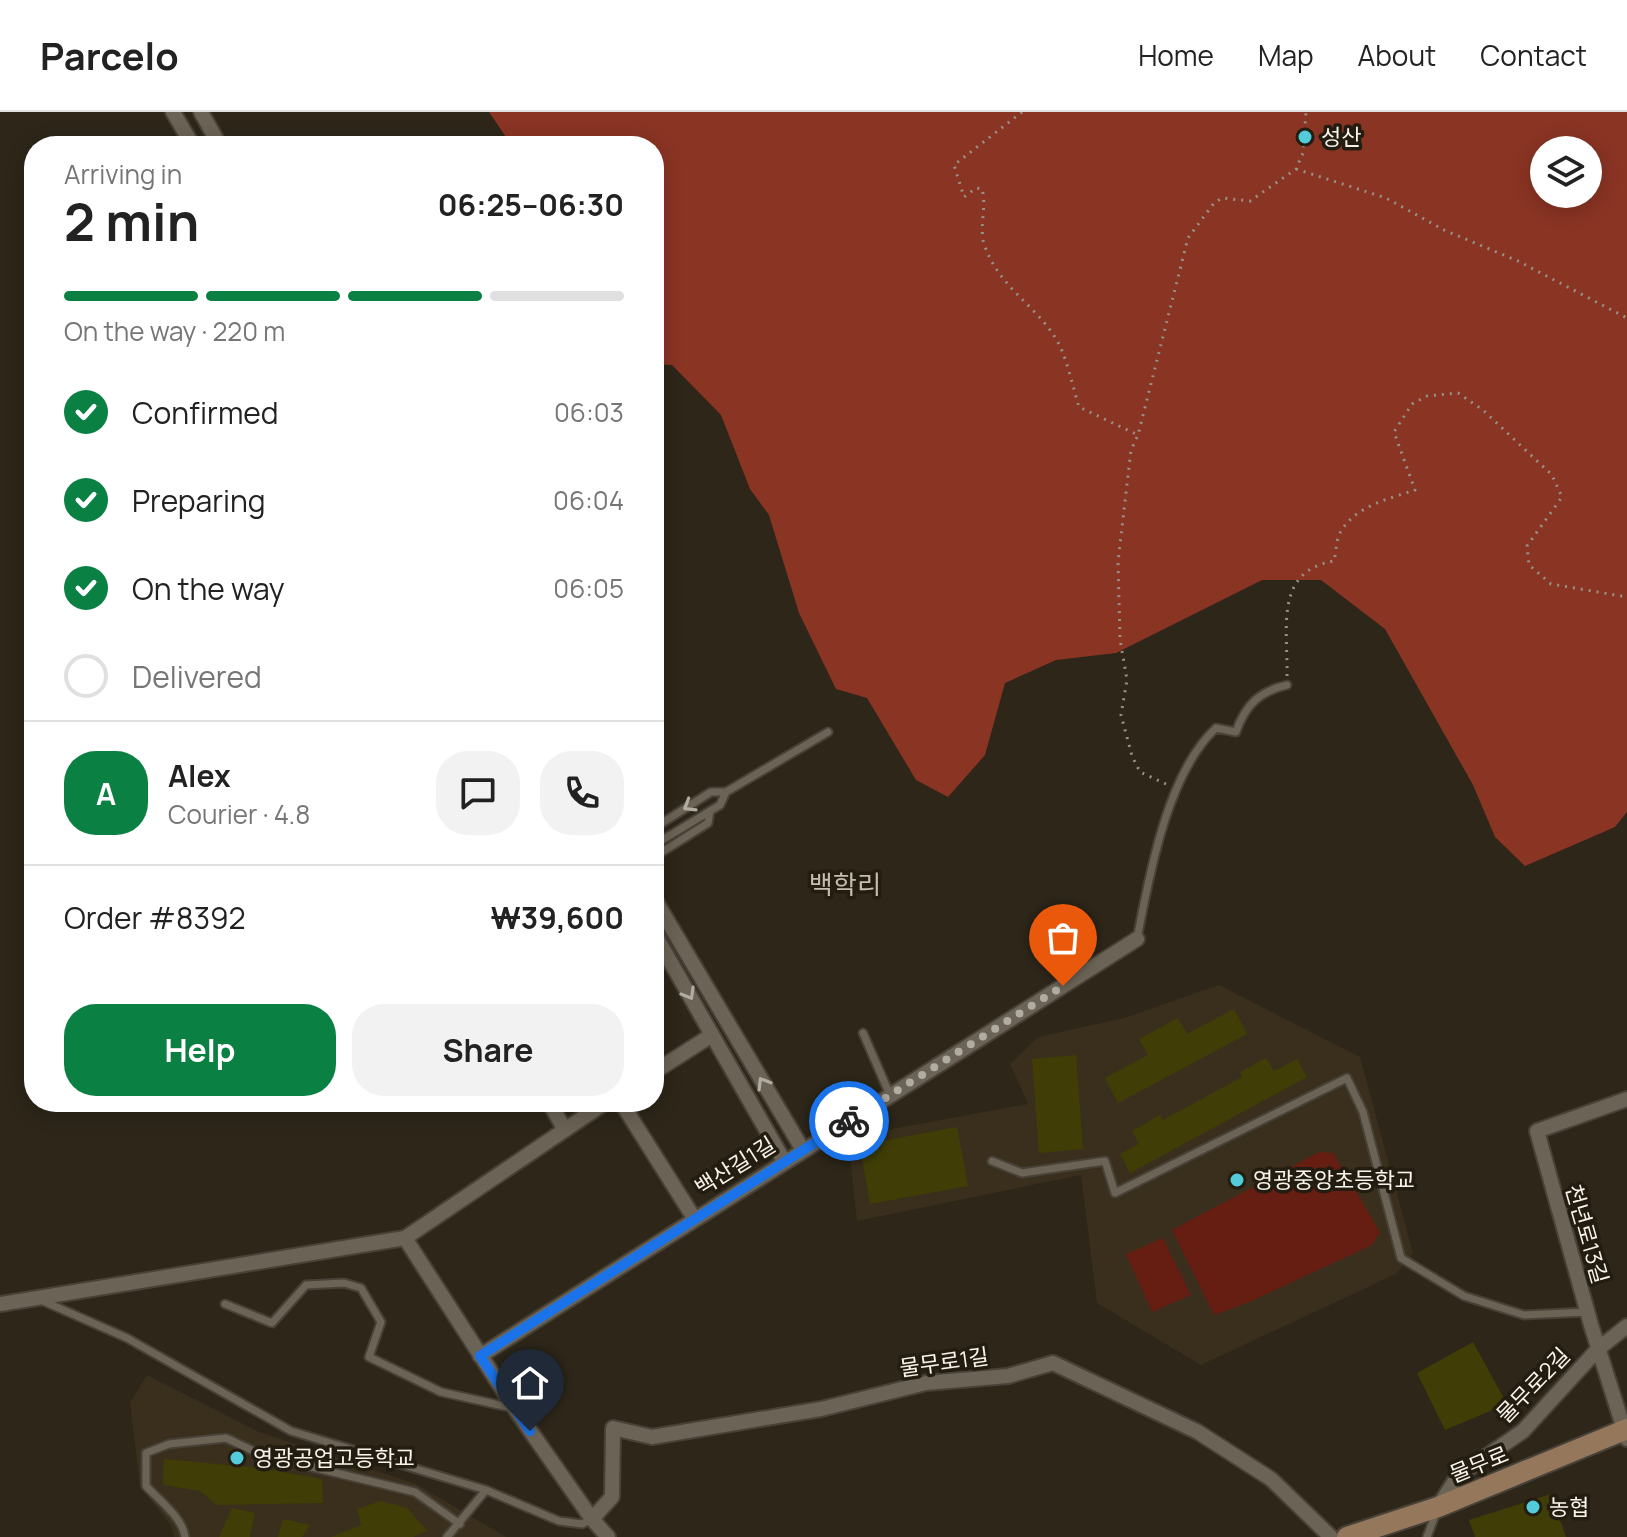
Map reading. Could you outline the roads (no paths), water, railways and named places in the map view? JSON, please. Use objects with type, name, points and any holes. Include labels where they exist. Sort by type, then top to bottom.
[{"type":"main road","name":"물무로","points":[[1347,1537],[1438,1507],[1626,1433]]},
{"type":"street","points":[[173,112],[187,136]]},
{"type":"street","points":[[201,112],[214,136]]},
{"type":"street","points":[[664,915],[803,1150]]},
{"type":"street","name":"백산길1길","points":[[480,1356],[1137,939]]},
{"type":"street","points":[[664,951],[784,1161]]},
{"type":"street","points":[[664,1066],[712,1035]]},
{"type":"street","name":"천년로13길","points":[[1626,1433],[1587,1312],[1537,1131],[1627,1099]]},
{"type":"street","points":[[555,1112],[565,1130]]},
{"type":"street","points":[[0,1304],[405,1238],[591,1112]]},
{"type":"street","points":[[627,1112],[694,1218]]},
{"type":"street","points":[[405,1238],[515,1409],[608,1537]]},
{"type":"street","name":"물무로2길","points":[[1438,1507],[1458,1476],[1523,1431],[1598,1349],[1627,1326]]},
{"type":"street","name":"물무로1길","points":[[592,1519],[612,1497],[613,1428],[652,1437],[821,1409],[926,1383],[1008,1376],[1053,1363],[1198,1432],[1271,1479],[1331,1537]]},
{"type":"lane","points":[[1137,939],[1151,868],[1177,789],[1207,736],[1216,728],[1236,732],[1242,714],[1264,690],[1287,685]]},
{"type":"lane","points":[[664,822],[711,792],[726,792],[828,732]]},
{"type":"lane","points":[[664,839],[720,805],[726,792]]},
{"type":"lane","points":[[664,851],[708,823],[710,811]]},
{"type":"lane","points":[[863,1033],[890,1095]]},
{"type":"lane","points":[[992,1161],[1022,1173],[1105,1161],[1115,1193],[1347,1078],[1363,1112],[1401,1258],[1464,1296],[1524,1315],[1587,1312]]},
{"type":"lane","points":[[225,1304],[272,1323],[306,1285],[344,1283],[361,1288],[381,1322],[369,1357],[441,1392],[515,1409]]},
{"type":"lane","points":[[39,1299],[127,1338],[291,1431],[486,1490],[559,1521],[582,1524],[592,1519]]},
{"type":"lane","points":[[185,1537],[185,1531],[171,1512],[146,1486],[146,1453],[169,1444],[226,1438],[262,1455],[415,1492],[460,1524]]},
{"type":"lane","points":[[447,1537],[486,1490]]},
{"type":"lane","points":[[1427,1537],[1438,1507]]},
{"type":"place","name":"성산","points":[[1305,137]]},
{"type":"place","name":"영광중앙초등학교","points":[[1237,1180]]},
{"type":"place","name":"영광공업고등학교","points":[[237,1458]]},
{"type":"place","name":"농협","points":[[1533,1507]]},
{"type":"district","name":"백학리","points":[[845,885]]}]
